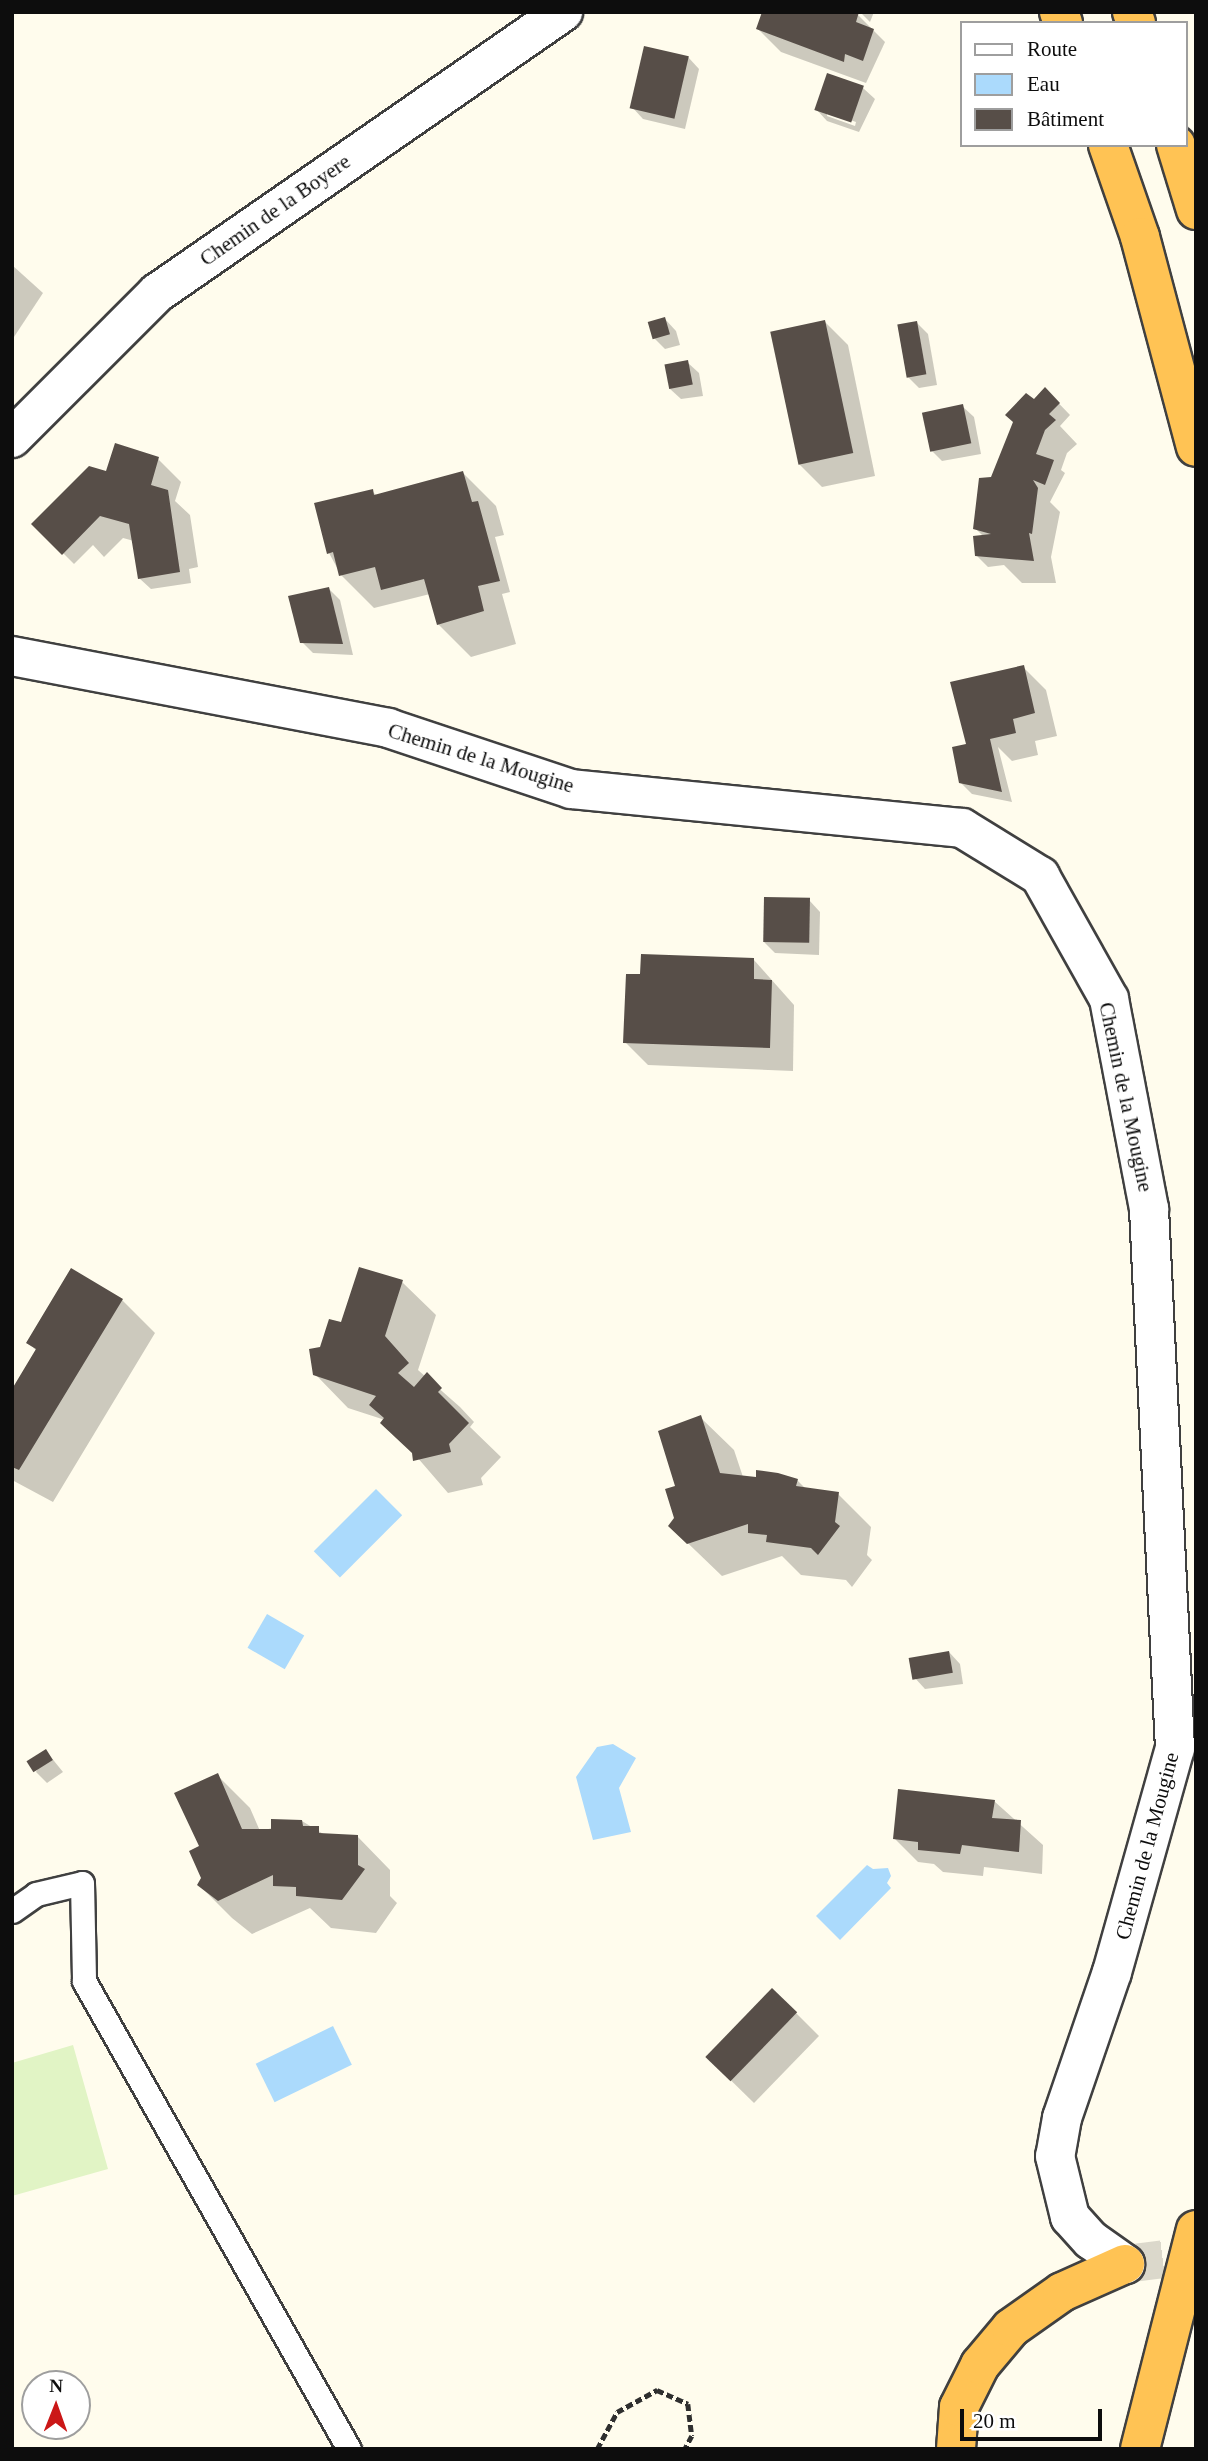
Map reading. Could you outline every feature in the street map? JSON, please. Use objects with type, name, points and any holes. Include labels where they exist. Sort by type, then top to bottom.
[{"type":"highway","points":[[1109,147],[1140,237],[1196,447]]},
{"type":"highway","points":[[1177,147],[1196,210]]},
{"type":"highway","points":[[1140,2449],[1196,2230]]},
{"type":"highway","points":[[956,2449],[959,2407],[980,2365],[1012,2328],[1062,2292],[1125,2264]]},
{"type":"street","name":"Chemin de la Boyere","points":[[12,438],[157,293],[564,12]]},
{"type":"street","name":"Chemin de la Mougine","points":[[12,656],[388,728],[571,789],[962,828],[1040,876],[1109,999],[1149,1209],[1175,1748],[1112,1972],[1062,2118],[1055,2156],[1070,2217],[1091,2241],[1125,2264]]},
{"type":"lane","points":[[12,1911],[36,1894],[82,1883],[84,1981],[349,2449]]},
{"type":"path","points":[[597,2449],[617,2412],[657,2390],[688,2404],[692,2436],[685,2449]]},
{"type":"green space","points":[[73,2045],[108,2169],[12,2196],[12,2063]]},
{"type":"water","points":[[376,1489],[402,1515],[340,1577],[314,1551]]},
{"type":"water","points":[[267,1614],[304,1636],[285,1669],[248,1648]]},
{"type":"water","points":[[613,1744],[636,1758],[619,1788],[631,1832],[593,1840],[576,1777],[597,1747]]},
{"type":"water","points":[[867,1865],[873,1869],[888,1868],[891,1876],[887,1883],[891,1888],[840,1940],[816,1916]]},
{"type":"water","points":[[333,2026],[352,2065],[275,2102],[256,2064]]},
{"type":"building","points":[[762,12],[859,12],[856,22],[874,29],[863,61],[845,54],[844,62],[756,29]]},
{"type":"building","points":[[644,46],[689,56],[674,119],[630,108]]},
{"type":"building","points":[[827,73],[864,86],[851,123],[814,110]]},
{"type":"building","points":[[665,317],[670,334],[653,339],[648,322]]},
{"type":"building","points":[[825,320],[853,453],[798,465],[770,332]]},
{"type":"building","points":[[917,321],[926,374],[907,378],[897,324]]},
{"type":"building","points":[[688,360],[693,385],[669,389],[664,365]]},
{"type":"building","points":[[1045,387],[1060,403],[1049,414],[1056,420],[1045,430],[1036,454],[1054,460],[1045,485],[1033,480],[1038,488],[1032,534],[1029,533],[1034,561],[975,556],[973,536],[991,534],[973,529],[979,478],[991,477],[1013,422],[1005,415],[1026,393],[1034,399]]},
{"type":"building","points":[[963,404],[971,443],[930,452],[922,413]]},
{"type":"building","points":[[115,443],[159,457],[151,485],[168,490],[180,572],[138,579],[129,524],[100,516],[62,555],[31,524],[89,466],[106,471]]},
{"type":"building","points":[[463,471],[472,502],[478,501],[500,581],[478,586],[484,611],[437,625],[424,579],[381,590],[375,567],[339,576],[333,552],[327,554],[314,503],[373,489],[374,495]]},
{"type":"building","points":[[329,587],[343,644],[300,643],[288,596]]},
{"type":"building","points":[[1024,665],[1035,713],[1013,719],[1016,733],[990,739],[1002,792],[959,783],[952,747],[966,744],[950,682]]},
{"type":"building","points":[[764,897],[810,898],[809,943],[763,942]]},
{"type":"building","points":[[641,954],[754,958],[754,979],[772,980],[770,1048],[623,1043],[626,974],[640,974]]},
{"type":"building","points":[[359,1267],[403,1280],[385,1336],[409,1363],[398,1373],[414,1387],[427,1372],[442,1388],[438,1392],[469,1423],[449,1444],[451,1452],[413,1461],[412,1453],[380,1423],[384,1418],[369,1405],[376,1396],[313,1375],[309,1349],[320,1347],[329,1319],[341,1322]]},
{"type":"building","points":[[71,1268],[123,1299],[19,1470],[12,1467],[12,1389],[36,1349],[26,1343]]},
{"type":"building","points":[[701,1415],[720,1473],[756,1477],[756,1470],[778,1473],[798,1479],[796,1486],[839,1492],[835,1522],[840,1526],[818,1555],[811,1548],[766,1542],[767,1535],[748,1533],[748,1524],[687,1544],[668,1526],[674,1518],[665,1489],[675,1486],[658,1431]]},
{"type":"building","points":[[949,1651],[953,1673],[912,1680],[909,1658]]},
{"type":"building","points":[[46,1749],[53,1760],[33,1772],[26,1761]]},
{"type":"building","points":[[218,1773],[242,1829],[271,1829],[271,1819],[302,1820],[303,1826],[319,1826],[319,1833],[358,1835],[358,1865],[365,1869],[342,1900],[296,1896],[296,1887],[273,1886],[273,1875],[218,1901],[197,1885],[201,1878],[189,1851],[199,1846],[174,1793]]},
{"type":"building","points":[[898,1789],[995,1800],[992,1818],[1021,1820],[1019,1852],[962,1845],[960,1854],[918,1850],[918,1842],[893,1839]]},
{"type":"building","points":[[772,1988],[797,2012],[730,2081],[705,2057]]},
{"type":"tunnel","points":[[1125,2264],[1196,2255]]}]
